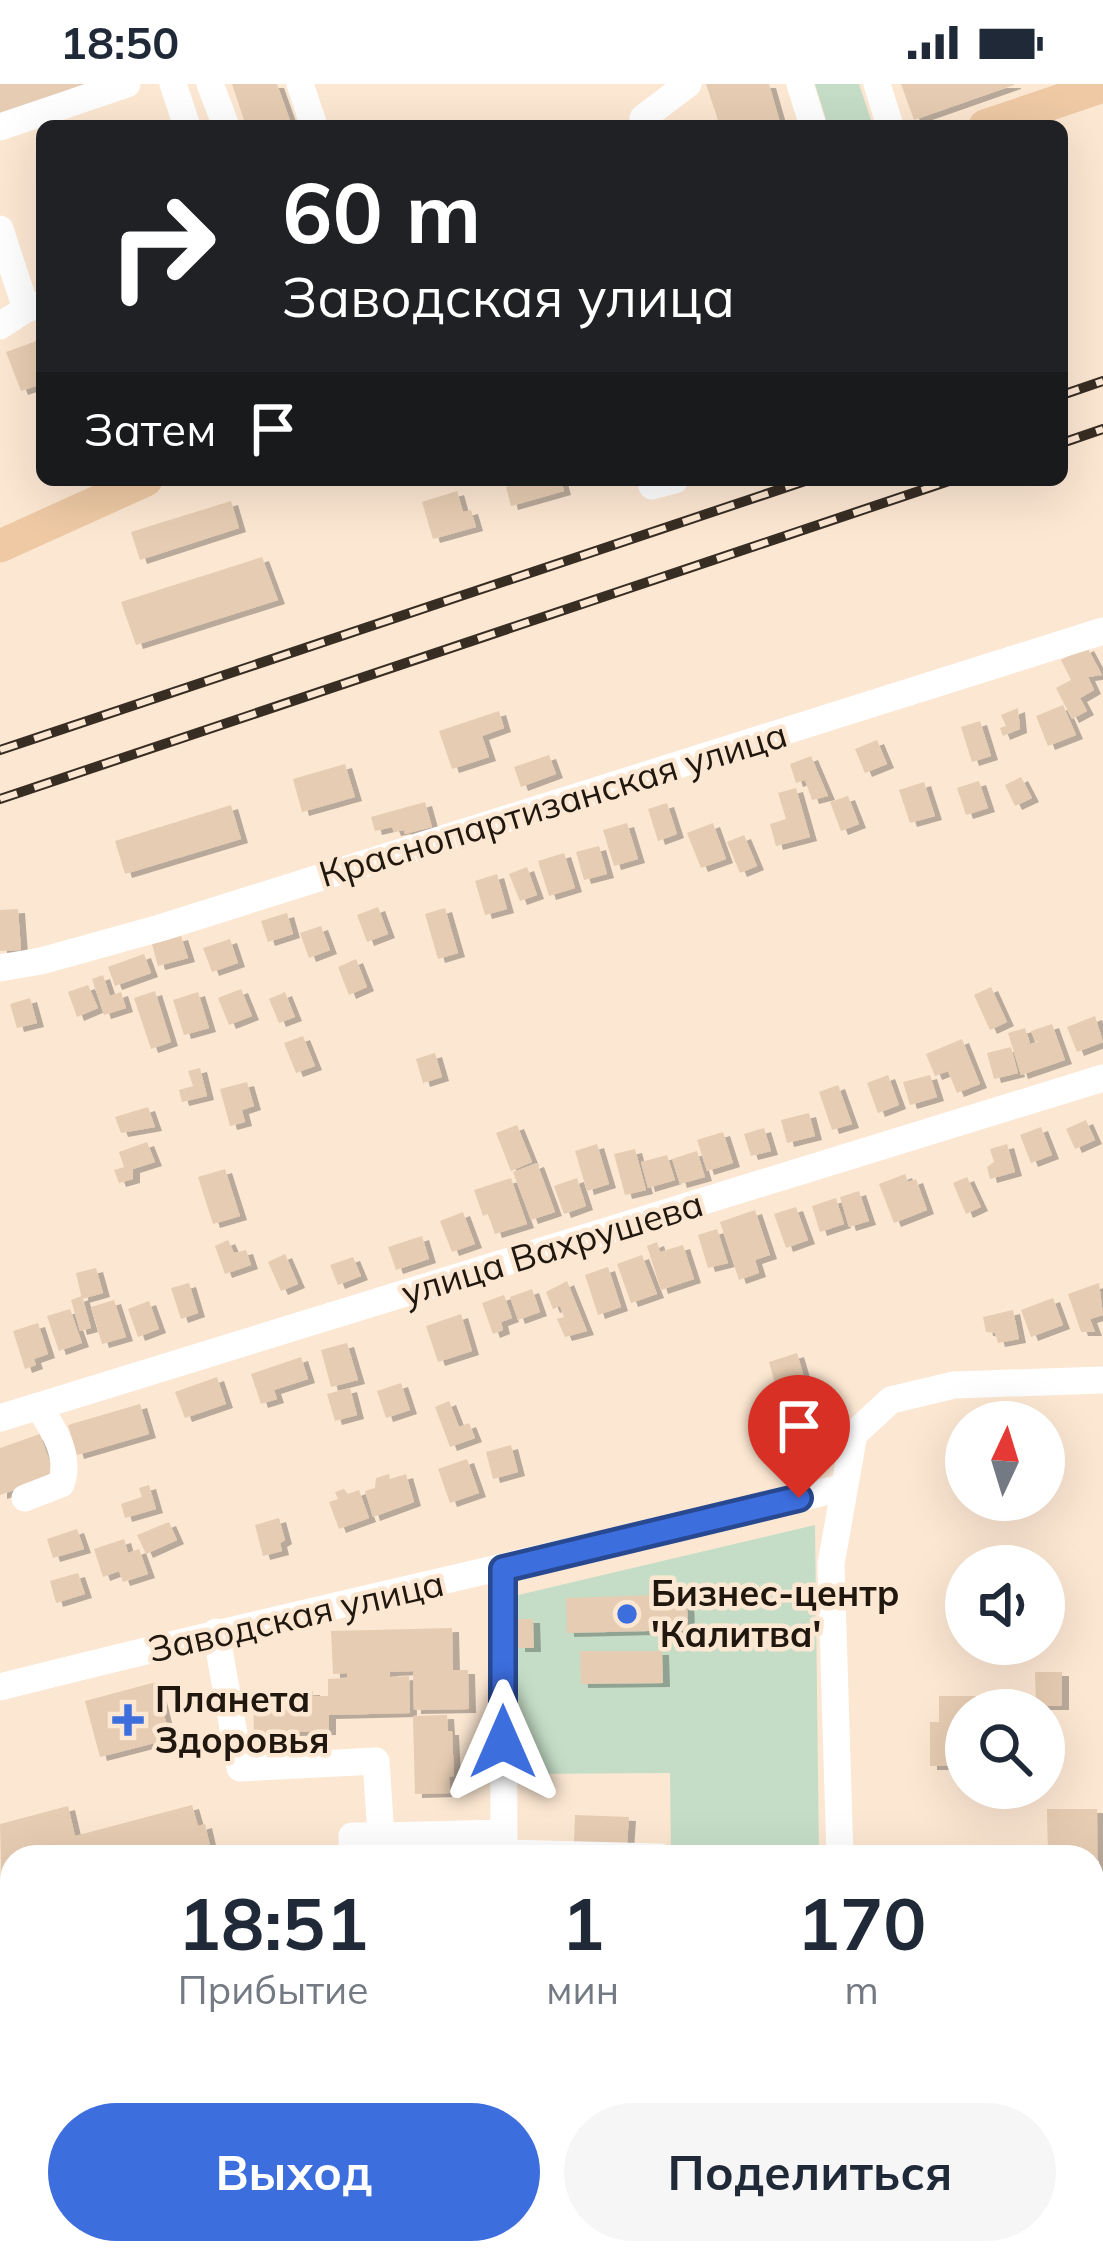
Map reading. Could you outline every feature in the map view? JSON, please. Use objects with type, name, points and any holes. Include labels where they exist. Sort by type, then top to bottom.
[{"type":"main road","points":[[999,120],[1062,92],[1103,86]]},
{"type":"main road","points":[[4,536],[131,486]]},
{"type":"street","points":[[0,127],[127,84]]},
{"type":"street","points":[[173,84],[185,120]]},
{"type":"street","points":[[210,84],[216,120]]},
{"type":"street","points":[[300,84],[312,120]]},
{"type":"street","points":[[644,120],[688,84]]},
{"type":"street","points":[[800,84],[811,120]]},
{"type":"street","points":[[877,84],[888,120]]},
{"type":"street","points":[[0,230],[34,307],[0,326]]},
{"type":"street","name":"Краснопартизанская улица","points":[[0,968],[41,962],[160,928],[1103,631]]},
{"type":"street","name":"улица Вахрушева","points":[[0,1418],[1103,1078]]},
{"type":"street","points":[[840,1845],[831,1564],[854,1434],[891,1400],[954,1385],[1103,1380]]},
{"type":"street","points":[[26,1498],[61,1484],[67,1470],[51,1425],[38,1406]]},
{"type":"street","name":"Заводская улица","points":[[0,1687],[216,1632],[841,1488]]},
{"type":"street","points":[[503,1569],[504,1845]]},
{"type":"street","points":[[216,1632],[240,1768],[376,1761],[381,1836]]},
{"type":"street","points":[[352,1845],[352,1836],[473,1845]]},
{"type":"green space","points":[[815,84],[859,84],[871,120],[826,120]]},
{"type":"green space","points":[[815,1525],[819,1845],[671,1845],[670,1773],[521,1774],[514,1596]]},
{"type":"building","points":[[0,84],[92,84],[0,119]]},
{"type":"building","points":[[232,84],[277,84],[290,120],[244,120]]},
{"type":"building","points":[[706,84],[769,84],[779,120],[718,120]]},
{"type":"building","points":[[901,84],[1014,84],[1014,85],[914,120]]},
{"type":"building","points":[[36,341],[36,386],[21,391],[6,352]]},
{"type":"building","points":[[563,486],[564,491],[511,506],[506,487]]},
{"type":"building","points":[[457,491],[463,512],[471,510],[476,527],[433,539],[422,502]]},
{"type":"building","points":[[231,501],[239,528],[140,560],[131,532]]},
{"type":"building","points":[[262,557],[278,600],[136,645],[121,602]]},
{"type":"building","points":[[1087,647],[1102,675],[1088,677],[1094,690],[1080,698],[1087,711],[1072,719],[1056,688],[1071,680],[1061,660]]},
{"type":"building","points":[[1063,705],[1076,735],[1048,746],[1036,716]]},
{"type":"building","points":[[1018,708],[1020,729],[1003,736],[1000,728],[1006,726],[1001,715]]},
{"type":"building","points":[[499,711],[504,728],[482,736],[489,757],[452,769],[439,731]]},
{"type":"building","points":[[980,721],[991,756],[972,762],[961,727]]},
{"type":"building","points":[[877,740],[887,764],[865,773],[855,749]]},
{"type":"building","points":[[549,755],[556,774],[521,787],[514,767]]},
{"type":"building","points":[[811,756],[828,796],[812,800],[805,780],[796,783],[790,764]]},
{"type":"building","points":[[345,764],[355,797],[302,812],[293,779]]},
{"type":"building","points":[[1021,777],[1032,798],[1015,806],[1005,785]]},
{"type":"building","points":[[979,781],[988,808],[966,815],[957,788]]},
{"type":"building","points":[[924,782],[935,816],[910,823],[899,790]]},
{"type":"building","points":[[796,788],[810,837],[776,846],[770,824],[786,819],[778,793]]},
{"type":"building","points":[[848,796],[859,824],[841,831],[830,802]]},
{"type":"building","points":[[425,802],[432,827],[405,834],[392,827],[375,831],[371,817]]},
{"type":"building","points":[[667,803],[677,834],[658,841],[648,809]]},
{"type":"building","points":[[231,805],[241,839],[125,874],[115,841]]},
{"type":"building","points":[[627,823],[638,859],[614,866],[603,830]]},
{"type":"building","points":[[713,823],[726,859],[701,868],[687,833]]},
{"type":"building","points":[[744,835],[757,866],[740,873],[727,842]]},
{"type":"building","points":[[599,846],[607,874],[584,880],[576,852]]},
{"type":"building","points":[[564,853],[575,888],[549,896],[538,861]]},
{"type":"building","points":[[527,867],[537,895],[520,901],[509,874]]},
{"type":"building","points":[[497,874],[507,909],[485,915],[475,881]]},
{"type":"building","points":[[378,907],[388,934],[367,942],[357,915]]},
{"type":"building","points":[[445,908],[458,953],[438,959],[425,914]]},
{"type":"building","points":[[18,909],[21,950],[0,951],[0,910]]},
{"type":"building","points":[[287,913],[293,934],[268,942],[261,921]]},
{"type":"building","points":[[321,926],[330,950],[309,958],[300,933]]},
{"type":"building","points":[[181,936],[188,958],[158,966],[152,944]]},
{"type":"building","points":[[230,939],[238,963],[212,972],[203,948]]},
{"type":"building","points":[[144,954],[151,973],[115,986],[108,967]]},
{"type":"building","points":[[356,959],[367,987],[349,995],[338,967]]},
{"type":"building","points":[[103,975],[110,996],[121,992],[126,1008],[104,1015],[92,979]]},
{"type":"building","points":[[88,985],[98,1008],[77,1017],[68,992]]},
{"type":"building","points":[[991,987],[1007,1022],[990,1030],[974,995]]},
{"type":"building","points":[[241,989],[252,1016],[229,1025],[218,998]]},
{"type":"building","points":[[155,991],[171,1042],[151,1049],[134,998]]},
{"type":"building","points":[[198,992],[209,1028],[184,1035],[173,1000]]},
{"type":"building","points":[[285,992],[295,1017],[279,1023],[269,999]]},
{"type":"building","points":[[30,998],[37,1023],[17,1028],[10,1004]]},
{"type":"building","points":[[1095,1016],[1103,1042],[1077,1052],[1067,1027]]},
{"type":"building","points":[[1052,1024],[1065,1060],[1021,1075],[1008,1033],[1025,1028],[1030,1043],[1025,1046],[1039,1041],[1031,1031]]},
{"type":"building","points":[[303,1036],[315,1066],[296,1073],[284,1043]]},
{"type":"building","points":[[962,1039],[980,1084],[957,1093],[948,1071],[935,1076],[926,1054]]},
{"type":"building","points":[[1011,1047],[1018,1073],[994,1079],[987,1053]]},
{"type":"building","points":[[435,1053],[442,1077],[423,1083],[416,1059]]},
{"type":"building","points":[[200,1068],[207,1096],[182,1102],[179,1090],[193,1086],[188,1071]]},
{"type":"building","points":[[888,1075],[899,1105],[878,1113],[867,1083]]},
{"type":"building","points":[[930,1075],[937,1097],[910,1105],[903,1082]]},
{"type":"building","points":[[247,1082],[254,1106],[242,1110],[245,1122],[230,1126],[220,1089]]},
{"type":"building","points":[[838,1085],[852,1124],[832,1130],[819,1092]]},
{"type":"building","points":[[148,1107],[155,1127],[121,1133],[115,1117]]},
{"type":"building","points":[[809,1113],[815,1136],[787,1143],[781,1120]]},
{"type":"building","points":[[1086,1120],[1095,1140],[1075,1149],[1066,1129]]},
{"type":"building","points":[[517,1125],[532,1162],[511,1171],[496,1133]]},
{"type":"building","points":[[1041,1127],[1052,1155],[1031,1163],[1020,1135]]},
{"type":"building","points":[[764,1128],[771,1151],[751,1156],[744,1134]]},
{"type":"building","points":[[723,1132],[733,1163],[707,1171],[697,1140]]},
{"type":"building","points":[[147,1142],[155,1162],[133,1169],[133,1179],[119,1183],[114,1170],[124,1167],[119,1152]]},
{"type":"building","points":[[597,1144],[609,1184],[587,1191],[575,1151]]},
{"type":"building","points":[[1007,1144],[1015,1172],[990,1179],[987,1167],[994,1162],[990,1149]]},
{"type":"building","points":[[635,1149],[646,1190],[625,1195],[614,1154]]},
{"type":"building","points":[[697,1151],[705,1177],[680,1184],[672,1159]]},
{"type":"building","points":[[667,1155],[675,1180],[648,1188],[641,1162]]},
{"type":"building","points":[[537,1163],[555,1212],[531,1220],[513,1172]]},
{"type":"building","points":[[225,1169],[240,1216],[213,1224],[198,1177]]},
{"type":"building","points":[[905,1174],[908,1182],[916,1179],[927,1210],[894,1223],[879,1184]]},
{"type":"building","points":[[967,1177],[981,1207],[966,1214],[953,1183]]},
{"type":"building","points":[[511,1178],[527,1224],[495,1234],[474,1190]]},
{"type":"building","points":[[577,1178],[586,1206],[564,1214],[554,1186]]},
{"type":"building","points":[[859,1191],[869,1221],[849,1227],[840,1197]]},
{"type":"building","points":[[836,1198],[844,1224],[820,1232],[812,1206]]},
{"type":"building","points":[[796,1207],[808,1240],[786,1248],[774,1214]]},
{"type":"building","points":[[755,1210],[770,1255],[755,1260],[759,1273],[739,1280],[720,1222]]},
{"type":"building","points":[[463,1212],[475,1244],[452,1252],[440,1221]]},
{"type":"building","points":[[717,1229],[728,1263],[708,1268],[698,1235]]},
{"type":"building","points":[[422,1236],[429,1259],[396,1270],[388,1247]]},
{"type":"building","points":[[228,1240],[234,1253],[246,1250],[251,1265],[225,1274],[215,1246]]},
{"type":"building","points":[[657,1242],[660,1252],[683,1245],[694,1279],[661,1290],[647,1246]]},
{"type":"building","points":[[285,1254],[298,1284],[281,1291],[268,1262]]},
{"type":"building","points":[[642,1255],[657,1294],[631,1303],[617,1264]]},
{"type":"building","points":[[353,1257],[361,1276],[338,1285],[330,1265]]},
{"type":"building","points":[[608,1267],[621,1307],[598,1315],[585,1275]]},
{"type":"building","points":[[96,1268],[103,1293],[82,1299],[76,1273]]},
{"type":"building","points":[[567,1281],[587,1331],[565,1337],[557,1319],[564,1317],[560,1306],[553,1309],[546,1292]]},
{"type":"building","points":[[189,1283],[198,1313],[181,1319],[171,1288]]},
{"type":"building","points":[[1099,1283],[1103,1315],[1090,1319],[1095,1332],[1081,1332],[1068,1294]]},
{"type":"building","points":[[532,1289],[540,1312],[518,1320],[510,1297]]},
{"type":"building","points":[[504,1295],[512,1318],[501,1322],[503,1330],[493,1334],[482,1303]]},
{"type":"building","points":[[82,1296],[91,1328],[80,1331],[71,1300]]},
{"type":"building","points":[[1053,1298],[1063,1325],[1031,1337],[1021,1310]]},
{"type":"building","points":[[114,1300],[126,1337],[102,1344],[91,1307]]},
{"type":"building","points":[[149,1301],[159,1329],[138,1337],[128,1309]]},
{"type":"building","points":[[70,1309],[82,1343],[59,1351],[47,1316]]},
{"type":"building","points":[[1013,1310],[1019,1339],[998,1343],[995,1333],[986,1332],[983,1317]]},
{"type":"building","points":[[461,1314],[472,1351],[438,1362],[426,1326]]},
{"type":"building","points":[[38,1323],[48,1354],[25,1369],[13,1331]]},
{"type":"building","points":[[347,1343],[358,1380],[331,1387],[321,1350]]},
{"type":"building","points":[[797,1353],[816,1418],[787,1426],[769,1362]]},
{"type":"building","points":[[301,1357],[308,1379],[274,1390],[277,1399],[261,1404],[251,1374]]},
{"type":"building","points":[[217,1377],[226,1404],[185,1418],[175,1392]]},
{"type":"building","points":[[401,1383],[410,1410],[386,1418],[377,1391]]},
{"type":"building","points":[[350,1388],[357,1415],[335,1421],[327,1394]]},
{"type":"building","points":[[449,1401],[459,1427],[469,1423],[475,1438],[450,1447],[435,1407]]},
{"type":"building","points":[[140,1404],[149,1434],[77,1455],[68,1425]]},
{"type":"building","points":[[40,1434],[55,1476],[0,1495],[0,1448]]},
{"type":"building","points":[[511,1445],[518,1472],[493,1479],[486,1452]]},
{"type":"building","points":[[467,1459],[479,1493],[450,1503],[438,1469]]},
{"type":"building","points":[[389,1474],[390,1479],[406,1474],[414,1502],[373,1517],[365,1491],[375,1488],[376,1478]]},
{"type":"building","points":[[149,1485],[156,1509],[125,1518],[121,1504],[142,1497],[139,1488]]},
{"type":"building","points":[[344,1489],[348,1494],[359,1490],[369,1518],[339,1529],[329,1502],[338,1499],[335,1492]]},
{"type":"building","points":[[279,1518],[285,1540],[280,1543],[282,1551],[263,1556],[255,1525]]},
{"type":"building","points":[[169,1522],[177,1540],[146,1554],[137,1535]]},
{"type":"building","points":[[77,1529],[84,1549],[53,1558],[47,1539]]},
{"type":"building","points":[[124,1539],[128,1553],[139,1549],[148,1574],[123,1582],[119,1571],[103,1577],[94,1549]]},
{"type":"building","points":[[78,1573],[85,1594],[56,1603],[50,1581]]},
{"type":"building","name":"Бизнес-центр 'Калитва'","points":[[687,1594],[688,1630],[567,1633],[566,1598]]},
{"type":"building","points":[[518,1619],[533,1619],[534,1648],[518,1648]]},
{"type":"building","points":[[452,1628],[453,1670],[468,1670],[469,1709],[414,1710],[413,1671],[390,1672],[390,1677],[409,1676],[410,1713],[329,1715],[329,1731],[254,1733],[253,1698],[313,1691],[313,1696],[328,1696],[328,1679],[347,1678],[347,1673],[333,1674],[331,1631]]},
{"type":"building","points":[[580,1651],[662,1651],[663,1683],[581,1684]]},
{"type":"building","points":[[1035,1672],[1062,1672],[1062,1689],[1036,1689]]},
{"type":"building","name":"Планета Здоровья","points":[[156,1682],[170,1739],[100,1757],[85,1701]]},
{"type":"building","points":[[939,1696],[945,1696],[945,1766],[930,1766],[930,1722],[939,1722]]},
{"type":"building","points":[[447,1715],[454,1776],[449,1777],[450,1793],[415,1794],[413,1716]]},
{"type":"building","points":[[192,1805],[198,1826],[205,1824],[210,1845],[1,1845],[0,1824],[68,1806],[75,1836]]},
{"type":"building","points":[[1047,1809],[1097,1809],[1097,1845],[1048,1845]]},
{"type":"building","points":[[575,1815],[629,1817],[627,1845],[574,1843]]},
{"type":"railway","points":[[1068,393],[1103,381]]},
{"type":"railway","points":[[1068,441],[1103,429]]},
{"type":"railway","points":[[0,750],[790,486]]},
{"type":"railway","points":[[0,799],[934,486]]},
{"type":"place","name":"Бизнес-центр 'Калитва'","points":[[627,1614]]},
{"type":"place","name":"Планета Здоровья","points":[[128,1720]]},
{"type":"route","points":[[503,1742],[503,1569],[799,1498]]}]
